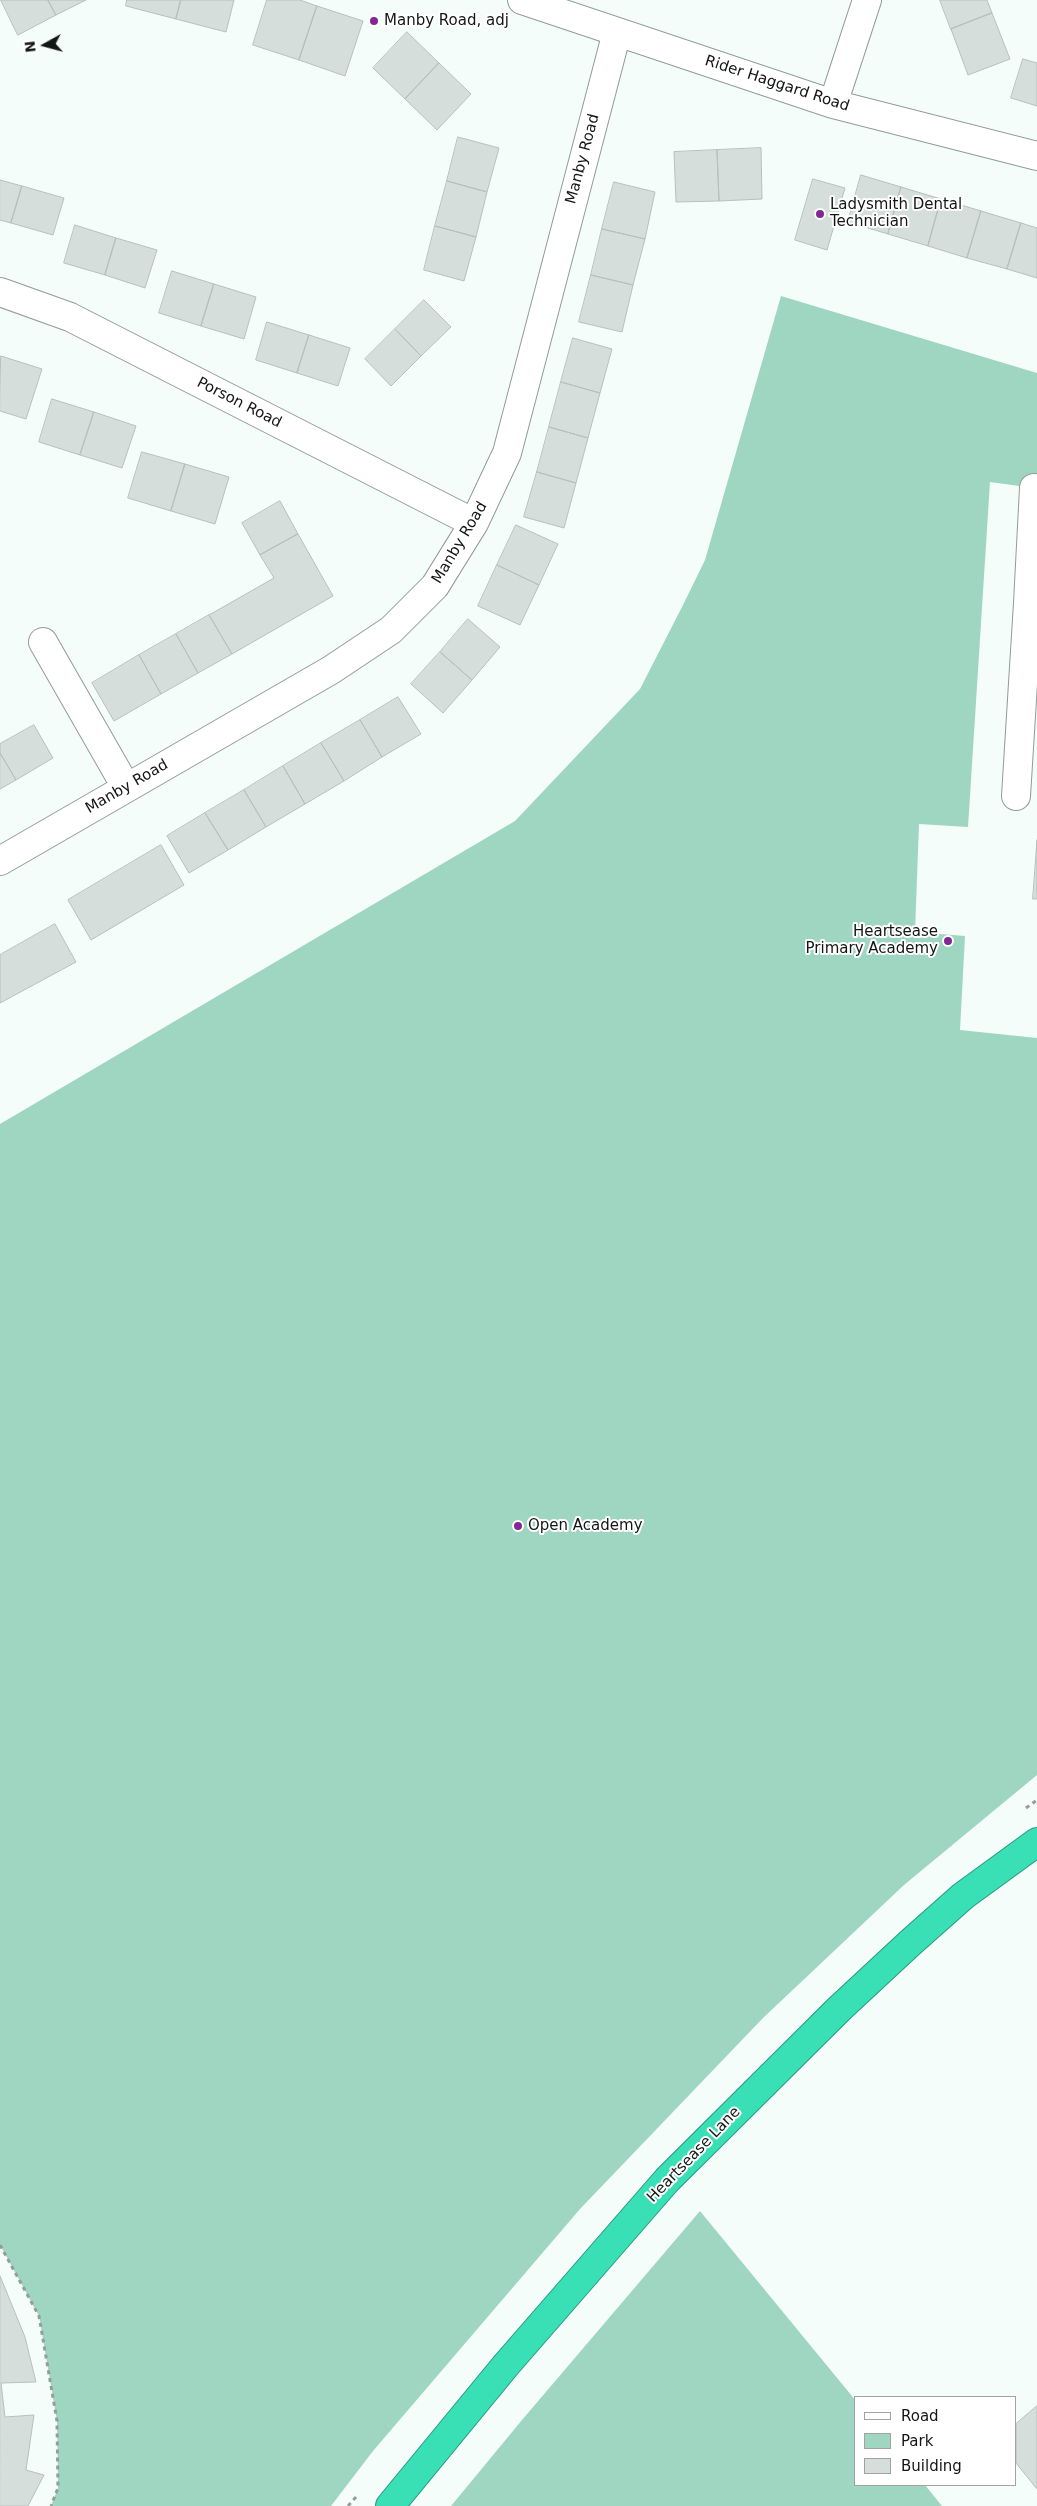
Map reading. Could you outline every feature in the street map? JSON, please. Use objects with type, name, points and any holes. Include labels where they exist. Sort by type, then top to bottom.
[{"type":"highway","name":"Heartsease Lane","points":[[390,2506],[506,2365],[667,2180],[839,2009],[910,1943],[963,1896],[1037,1842]]},
{"type":"street","name":"Rider Haggard Road","points":[[522,0],[833,104],[1037,156]]},
{"type":"street","points":[[833,104],[867,0]]},
{"type":"street","name":"Manby Road","points":[[0,861],[331,670],[391,630],[435,586],[474,523],[507,453],[617,32]]},
{"type":"street","name":"Porson Road","points":[[0,292],[70,317],[474,523]]},
{"type":"street","points":[[1016,796],[1033,603],[1034,488]]},
{"type":"street","points":[[43,642],[126,787]]},
{"type":"path","points":[[0,2245],[39,2316],[57,2421],[58,2488],[51,2506]]},
{"type":"green space","name":"Open Academy","points":[[781,296],[1037,373],[1037,603],[1034,488],[990,482],[968,827],[919,824],[915,932],[965,936],[960,1030],[1037,1038],[1037,1775],[904,1885],[763,2018],[580,2209],[373,2451],[331,2506],[51,2506],[58,2488],[57,2421],[39,2316],[0,2245],[0,1124],[515,821],[640,689],[705,560]]},
{"type":"green space","points":[[700,2211],[854,2399],[854,2486],[926,2486],[942,2506],[451,2506]]},
{"type":"building","points":[[1,0],[48,0],[56,15],[18,35]]},
{"type":"building","points":[[48,0],[86,0],[56,15]]},
{"type":"building","points":[[127,0],[181,0],[176,19],[126,6]]},
{"type":"building","points":[[181,0],[234,0],[226,32],[176,19]]},
{"type":"building","points":[[267,0],[300,0],[317,6],[299,60],[253,45]]},
{"type":"building","points":[[940,0],[987,0],[992,13],[951,29]]},
{"type":"building","points":[[317,6],[363,21],[345,76],[299,60]]},
{"type":"building","points":[[992,13],[1010,59],[968,75],[951,29]]},
{"type":"building","points":[[407,32],[439,63],[405,99],[373,68]]},
{"type":"building","points":[[1023,59],[1037,63],[1037,106],[1011,98]]},
{"type":"building","points":[[439,63],[471,94],[437,130],[405,99]]},
{"type":"building","points":[[458,137],[499,148],[487,192],[447,181]]},
{"type":"building","points":[[761,148],[762,199],[719,201],[717,150]]},
{"type":"building","points":[[717,150],[719,201],[676,202],[674,152]]},
{"type":"building","points":[[861,175],[901,187],[888,234],[848,222]]},
{"type":"building","name":"Ladysmith Dental Technician","points":[[813,179],[845,188],[827,250],[795,240]]},
{"type":"building","points":[[0,180],[22,186],[11,223],[0,220]]},
{"type":"building","points":[[447,181],[487,192],[476,237],[435,226]]},
{"type":"building","points":[[614,182],[655,192],[645,239],[602,229]]},
{"type":"building","points":[[22,186],[64,198],[53,235],[11,223]]},
{"type":"building","points":[[901,187],[941,199],[928,246],[888,234]]},
{"type":"building","points":[[941,199],[981,211],[967,258],[928,246]]},
{"type":"building","points":[[981,211],[1021,223],[1007,269],[967,258]]},
{"type":"building","points":[[1021,223],[1037,228],[1037,278],[1007,269]]},
{"type":"building","points":[[75,225],[116,238],[105,275],[64,263]]},
{"type":"building","points":[[435,226],[476,237],[464,281],[424,270]]},
{"type":"building","points":[[602,229],[645,239],[633,285],[591,275]]},
{"type":"building","points":[[116,238],[157,250],[145,288],[105,275]]},
{"type":"building","points":[[172,271],[214,284],[201,326],[159,313]]},
{"type":"building","points":[[591,275],[633,285],[622,332],[579,322]]},
{"type":"building","points":[[214,284],[256,297],[244,339],[201,326]]},
{"type":"building","points":[[424,300],[451,327],[421,356],[395,329]]},
{"type":"building","points":[[267,322],[309,335],[297,373],[256,360]]},
{"type":"building","points":[[395,329],[421,356],[391,386],[365,359]]},
{"type":"building","points":[[309,335],[350,348],[338,386],[297,373]]},
{"type":"building","points":[[573,338],[612,349],[600,393],[561,382]]},
{"type":"building","points":[[1,356],[42,369],[26,419],[0,411]]},
{"type":"building","points":[[561,382],[600,393],[588,438],[549,427]]},
{"type":"building","points":[[52,399],[94,412],[80,455],[39,442]]},
{"type":"building","points":[[94,412],[136,426],[122,468],[80,455]]},
{"type":"building","points":[[549,427],[588,438],[576,483],[537,472]]},
{"type":"building","points":[[142,452],[185,464],[171,511],[128,498]]},
{"type":"building","points":[[185,464],[229,477],[215,524],[171,511]]},
{"type":"building","points":[[537,472],[576,483],[564,528],[524,517]]},
{"type":"building","points":[[280,501],[298,534],[260,555],[242,523]]},
{"type":"building","points":[[516,525],[558,544],[539,585],[497,565]]},
{"type":"building","points":[[298,534],[333,596],[232,654],[209,615],[274,578],[260,555]]},
{"type":"building","points":[[497,565],[539,585],[520,625],[478,606]]},
{"type":"building","points":[[209,615],[232,654],[198,673],[176,634]]},
{"type":"building","points":[[468,619],[500,647],[472,680],[440,652]]},
{"type":"building","points":[[176,634],[198,673],[161,694],[139,655]]},
{"type":"building","points":[[440,652],[472,680],[443,713],[411,684]]},
{"type":"building","points":[[139,655],[161,694],[114,721],[92,683]]},
{"type":"building","points":[[398,697],[421,734],[382,757],[360,720]]},
{"type":"building","points":[[360,720],[382,757],[344,781],[321,743]]},
{"type":"building","points":[[34,725],[53,758],[16,780],[0,753],[0,744]]},
{"type":"building","points":[[321,743],[344,781],[305,804],[283,766]]},
{"type":"building","points":[[0,753],[16,780],[0,789]]},
{"type":"building","points":[[283,766],[305,804],[266,827],[244,790]]},
{"type":"building","points":[[244,790],[266,827],[228,850],[205,813]]},
{"type":"building","points":[[205,813],[228,850],[189,873],[167,836]]},
{"type":"building","points":[[1037,840],[1037,899],[1033,899]]},
{"type":"building","points":[[161,845],[184,885],[91,940],[68,900]]},
{"type":"building","points":[[55,924],[76,962],[0,1003],[0,955]]},
{"type":"building","points":[[0,2276],[25,2337],[36,2382],[1,2383],[5,2417],[34,2415],[26,2470],[44,2475],[28,2506],[0,2506]]},
{"type":"building","points":[[1037,2406],[1037,2489],[1017,2464],[1017,2423]]},
{"type":"place","name":"Manby Road, adj","points":[[374,21]]},
{"type":"place","name":"Ladysmith Dental Technician","points":[[820,214]]},
{"type":"place","name":"Heartsease Primary Academy","points":[[948,941]]},
{"type":"place","name":"Open Academy","points":[[518,1526]]}]
